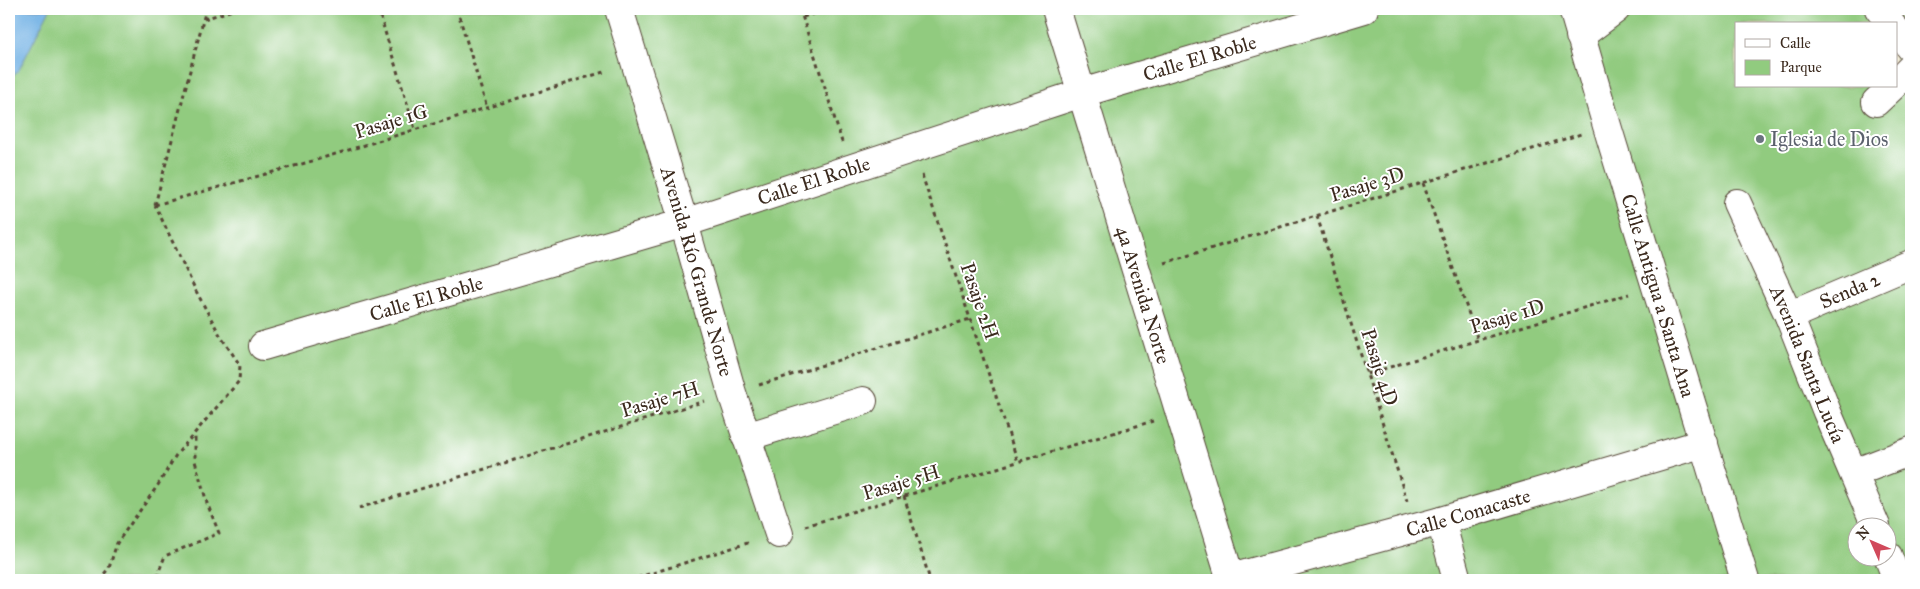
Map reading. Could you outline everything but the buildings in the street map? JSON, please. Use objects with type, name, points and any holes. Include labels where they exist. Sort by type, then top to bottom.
[{"type":"street","name":"Avenida Río Grande Norte","points":[[619,9],[684,223],[732,393],[779,534]]},
{"type":"street","name":"4a Avenida Norte","points":[[1056,9],[1231,579]]},
{"type":"street","name":"Calle El Roble","points":[[263,346],[684,223],[1082,93],[1364,9]]},
{"type":"street","name":"Calle Antigua a Santa Ana","points":[[1573,9],[1745,580]]},
{"type":"street","points":[[1580,36],[1616,9]]},
{"type":"street","points":[[1879,9],[1889,22]]},
{"type":"street","points":[[1898,32],[1911,48]]},
{"type":"street","points":[[1898,81],[1911,68]]},
{"type":"street","name":"Avenida Santa Lucía","points":[[1737,203],[1789,316],[1827,412],[1872,516]]},
{"type":"street","name":"Senda 2","points":[[1789,316],[1911,264]]},
{"type":"street","points":[[746,438],[863,401]]},
{"type":"street","name":"Calle Conacaste","points":[[1231,579],[1428,524],[1704,443]]},
{"type":"street","points":[[1854,473],[1911,450]]},
{"type":"street","points":[[1428,524],[1457,580]]},
{"type":"street","points":[[1892,566],[1897,580]]},
{"type":"path","points":[[99,580],[109,568],[117,543],[176,456],[239,381],[240,366],[221,337],[196,291],[155,205],[206,9]]},
{"type":"path","points":[[203,19],[236,9]]},
{"type":"path","points":[[378,9],[416,129]]},
{"type":"path","points":[[457,9],[487,108]]},
{"type":"path","points":[[800,9],[850,168]]},
{"type":"path","points":[[803,17],[830,9]]},
{"type":"path","name":"Pasaje 1G","points":[[155,205],[316,160],[635,62]]},
{"type":"path","name":"Pasaje 3D","points":[[1137,271],[1607,126]]},
{"type":"path","name":"Pasaje 2H","points":[[913,148],[1018,462]]},
{"type":"path","points":[[1423,183],[1478,340]]},
{"type":"path","name":"Pasaje 4D","points":[[1317,216],[1367,374],[1428,524]]},
{"type":"path","name":"Pasaje 1D","points":[[1367,374],[1656,286]]},
{"type":"path","name":"Pasaje 7H","points":[[359,508],[970,319]]},
{"type":"path","name":"Pasaje 5H","points":[[630,580],[1181,412]]},
{"type":"path","points":[[173,580],[158,576],[165,556],[219,534],[207,503],[195,461],[195,434]]},
{"type":"path","points":[[904,496],[930,580]]},
{"type":"green space","points":[[9,9],[1911,9],[1911,580],[9,580]]},
{"type":"water","points":[[9,9],[50,9],[19,70],[9,79]]},
{"type":"place","name":"Iglesia de Dios","points":[[1760,139]]}]
